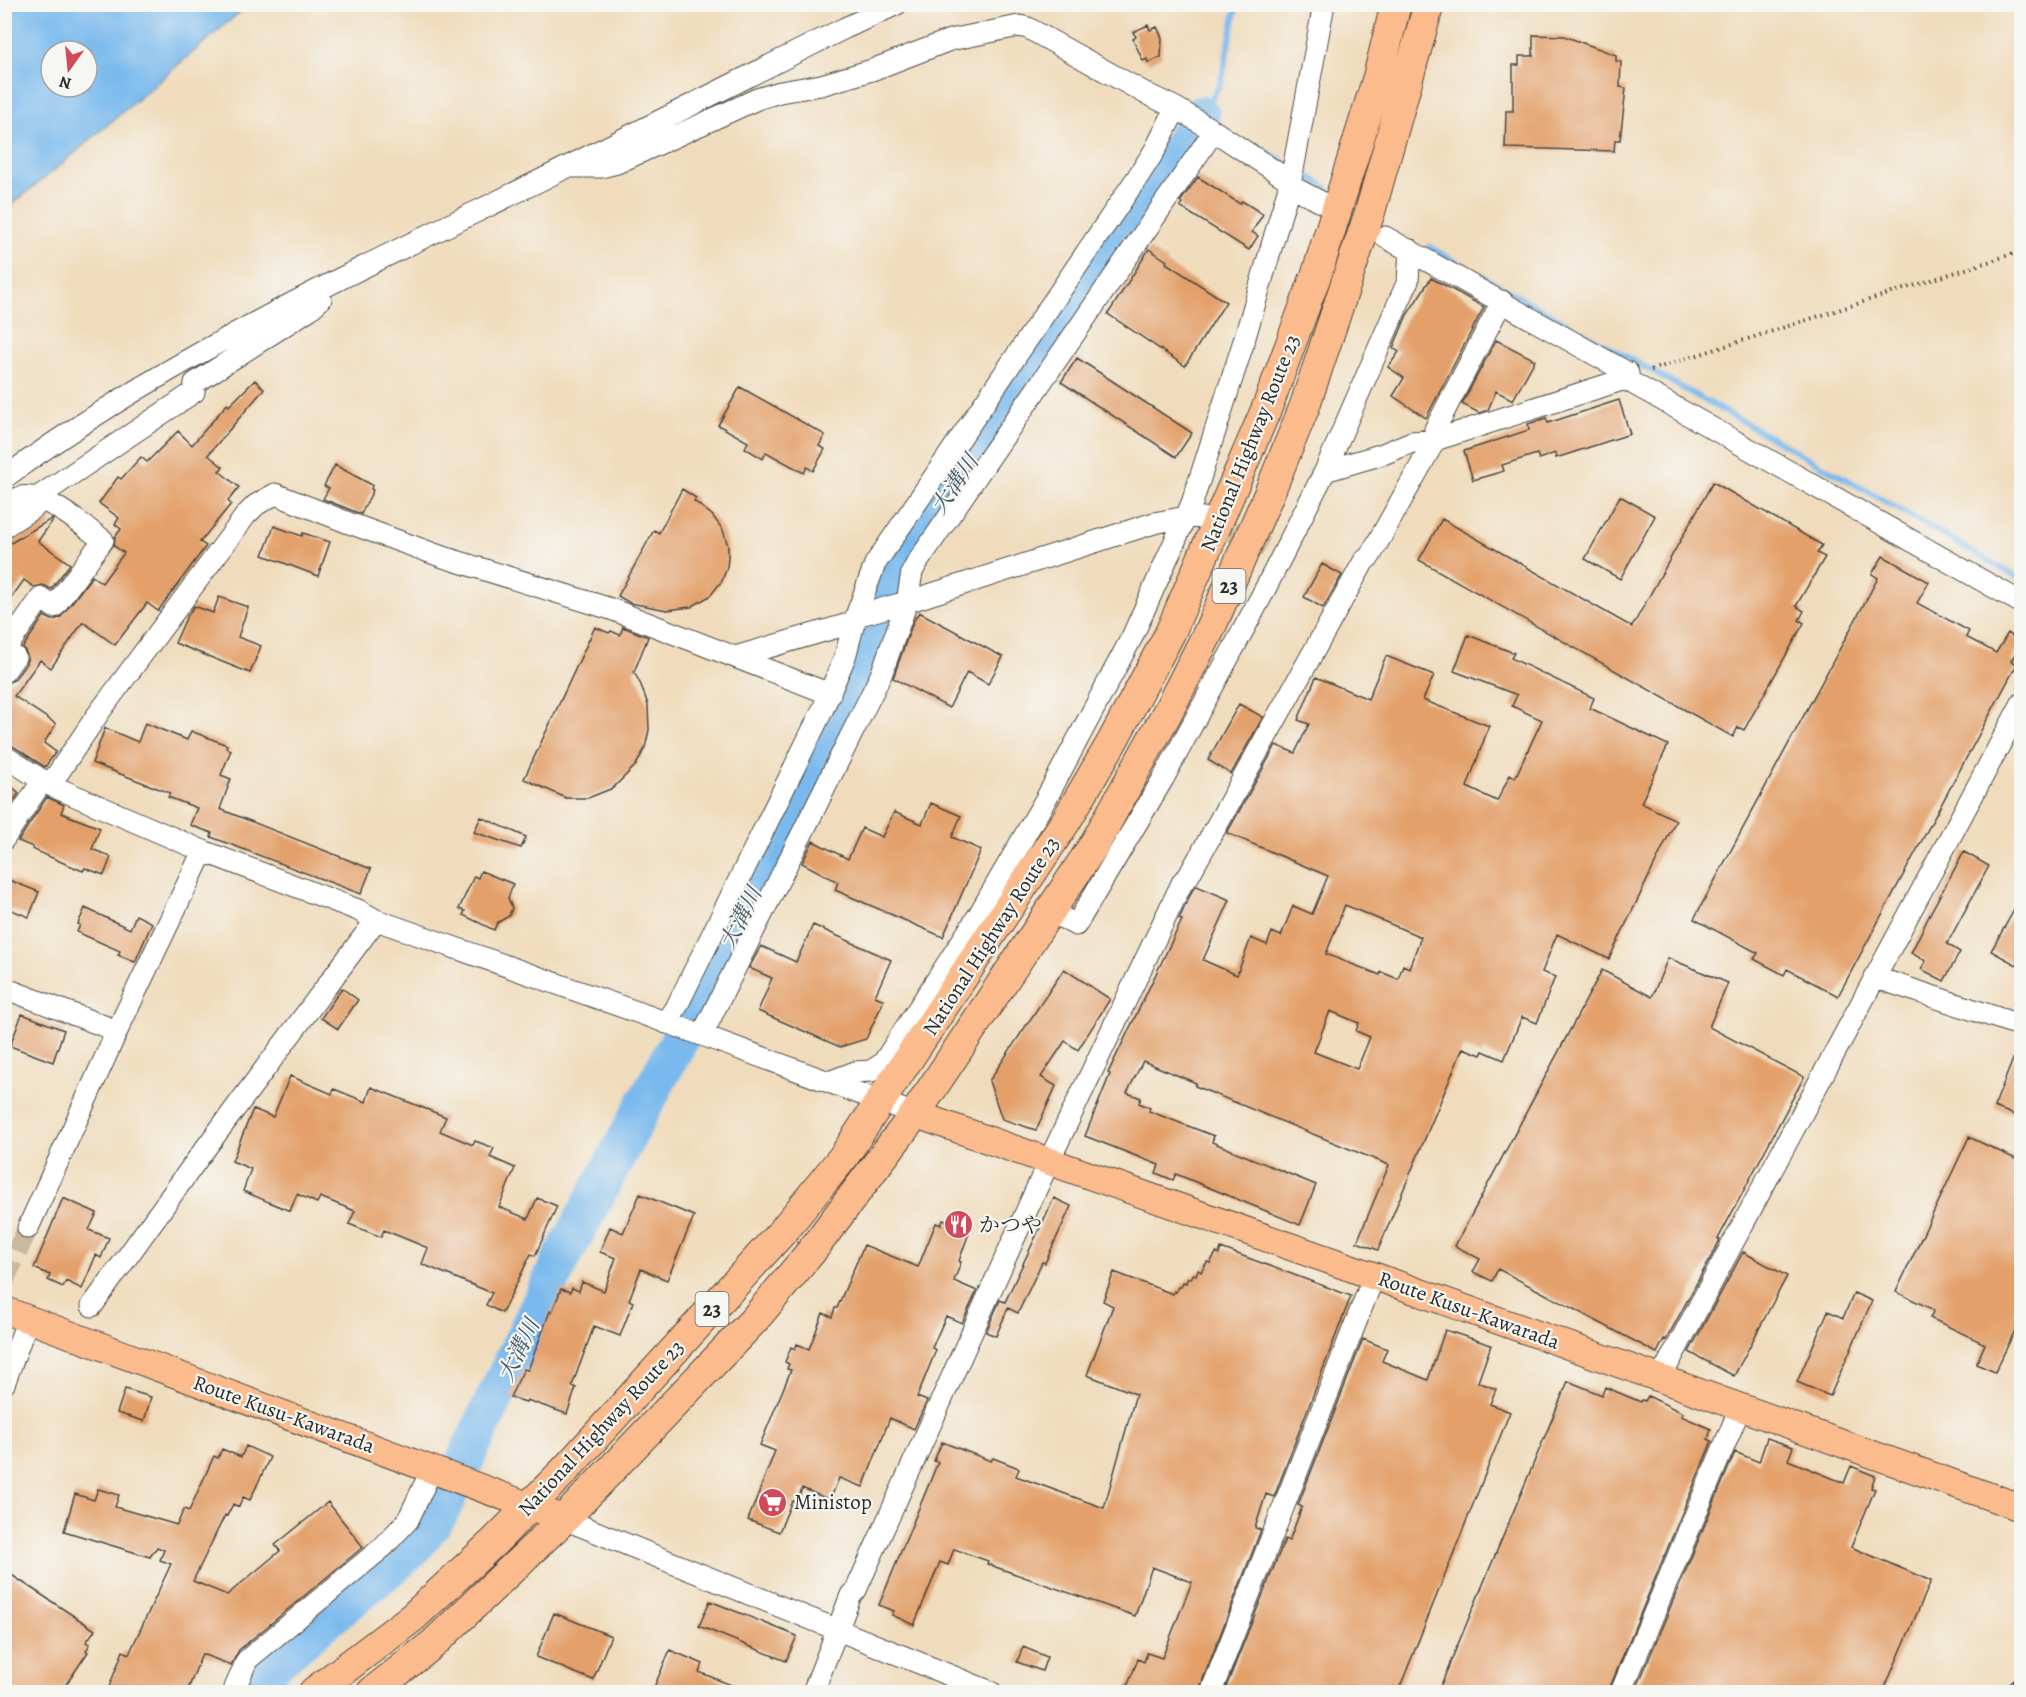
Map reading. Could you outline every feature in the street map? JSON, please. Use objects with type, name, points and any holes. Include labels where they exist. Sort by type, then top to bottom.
[{"type":"highway","name":"National Highway Route 23","points":[[314,1692],[413,1617],[495,1541],[565,1470],[783,1231],[844,1156],[882,1101],[1066,821],[1112,742],[1170,633],[1268,405],[1318,270],[1374,87],[1396,4]]},
{"type":"highway","name":"National Highway Route 23","points":[[372,1692],[433,1644],[564,1519],[754,1320],[810,1253],[915,1114],[1094,845],[1209,631],[1304,408],[1356,256],[1429,4]]},
{"type":"main road","name":"Route Kusu-Kawarada","points":[[915,1114],[2022,1508]]},
{"type":"main road","name":"Route Kusu-Kawarada","points":[[16,1315],[564,1519]]},
{"type":"street","points":[[4,478],[140,389],[252,324],[355,270],[897,4]]},
{"type":"street","points":[[830,1082],[855,1072],[871,1071],[883,1063],[978,916],[1047,797],[1195,518],[1297,156],[1324,4]]},
{"type":"street","points":[[565,167],[601,167],[616,163],[757,99],[780,92],[821,85],[872,70],[950,40],[1019,26],[1028,28],[1178,109],[1323,203]]},
{"type":"street","points":[[668,1023],[830,694],[845,657],[868,581],[884,548],[1139,175],[1178,109]]},
{"type":"street","points":[[699,1034],[863,715],[890,652],[912,572],[917,563],[1212,130]]},
{"type":"street","points":[[1325,471],[1383,454],[1412,442],[1435,440],[1624,379],[1628,373],[1385,237]]},
{"type":"street","points":[[1050,911],[1076,925],[1163,779],[1275,551],[1325,471],[1408,281],[1410,250]]},
{"type":"street","points":[[4,527],[36,506],[38,497],[194,392],[195,383],[309,309],[355,270]]},
{"type":"street","points":[[813,1692],[851,1595],[856,1590],[1049,1161],[1183,881],[1188,877],[1364,561],[1370,556],[1435,440],[1435,429],[1502,301]]},
{"type":"street","points":[[1624,379],[2022,603]]},
{"type":"street","points":[[4,839],[246,515],[256,505],[275,494],[440,556],[611,609],[830,694]]},
{"type":"street","points":[[4,506],[21,497],[38,497],[103,540],[54,607],[41,598],[5,650],[15,657],[4,672]]},
{"type":"street","points":[[735,657],[1154,524],[1195,518]]},
{"type":"street","points":[[1660,1378],[2022,703]]},
{"type":"street","points":[[4,756],[46,782],[203,851],[358,910],[376,920],[699,1034],[915,1114]]},
{"type":"street","points":[[28,1228],[117,1031],[203,851]]},
{"type":"street","points":[[92,1306],[199,1157],[376,920]]},
{"type":"street","points":[[1874,977],[2022,1026]]},
{"type":"street","points":[[4,988],[117,1031]]},
{"type":"street","points":[[1211,1692],[1374,1276]]},
{"type":"street","points":[[4,1384],[16,1315]]},
{"type":"street","points":[[1621,1692],[1740,1408]]},
{"type":"street","points":[[236,1692],[235,1688],[247,1660],[383,1547],[408,1520],[435,1470]]},
{"type":"street","points":[[564,1519],[991,1692]]},
{"type":"path","points":[[1654,368],[2022,251]]},
{"type":"water","points":[[5,4],[248,4],[248,5],[5,210]]},
{"type":"building","points":[[1148,25],[1150,30],[1157,27],[1162,38],[1161,57],[1148,63],[1147,59],[1143,61],[1133,39],[1136,37],[1133,32]]},
{"type":"building","points":[[1533,35],[1564,36],[1616,55],[1616,61],[1621,62],[1620,87],[1626,88],[1620,140],[1615,140],[1614,151],[1505,148],[1506,111],[1513,111],[1513,65],[1519,65],[1519,56],[1533,56]]},
{"type":"building","points":[[1198,177],[1240,204],[1242,201],[1263,214],[1252,232],[1258,236],[1249,250],[1180,207],[1182,203],[1180,202]]},
{"type":"building","points":[[1149,249],[1167,261],[1166,263],[1226,302],[1185,366],[1108,314]]},
{"type":"building","points":[[1431,278],[1484,307],[1426,418],[1393,396],[1404,378],[1388,367],[1399,352],[1393,348],[1407,315]]},
{"type":"building","points":[[1496,340],[1535,360],[1513,400],[1496,391],[1488,410],[1479,413],[1462,404]]},
{"type":"building","points":[[1077,358],[1192,433],[1176,457],[1061,382]]},
{"type":"building","points":[[255,380],[264,389],[208,455],[223,467],[219,471],[239,487],[228,501],[231,504],[200,542],[206,546],[158,611],[147,603],[115,645],[83,622],[51,668],[40,660],[14,696],[56,724],[44,743],[56,752],[45,767],[11,745],[4,743],[4,684],[14,680],[26,664],[28,657],[23,647],[44,616],[52,620],[60,618],[92,576],[102,583],[124,553],[114,546],[115,537],[121,529],[115,524],[119,518],[99,503],[118,477],[121,479],[141,457],[147,462],[178,431],[192,445],[227,404],[229,406]]},
{"type":"building","points":[[740,387],[825,435],[819,446],[825,449],[813,471],[807,467],[804,473],[766,452],[763,459],[745,448],[748,442],[718,425]]},
{"type":"building","points":[[1619,400],[1630,434],[1556,458],[1555,453],[1539,459],[1537,454],[1502,465],[1504,471],[1473,480],[1464,451],[1529,430],[1528,424],[1546,418],[1548,423]]},
{"type":"building","points":[[335,465],[372,485],[373,490],[361,514],[323,499],[329,488],[324,486]]},
{"type":"building","points":[[1713,482],[1822,545],[1817,553],[1825,557],[1796,606],[1804,611],[1799,620],[1804,623],[1744,730],[1738,727],[1733,737],[1419,560],[1442,519],[1632,627]]},
{"type":"building","points":[[682,489],[696,498],[694,501],[712,515],[723,530],[728,546],[728,558],[722,581],[710,596],[691,607],[667,610],[630,603],[618,596],[654,530],[659,533]]},
{"type":"building","points":[[1620,496],[1655,516],[1620,579],[1585,559]]},
{"type":"building","points":[[51,519],[53,520],[38,541],[70,564],[51,589],[43,585],[34,587],[24,580],[4,608],[4,547]]},
{"type":"building","points":[[274,526],[302,536],[303,533],[330,542],[318,576],[263,555]]},
{"type":"building","points":[[1883,556],[1929,582],[1917,603],[1969,631],[1966,637],[1996,653],[2008,633],[2022,642],[2011,661],[2017,664],[1838,996],[1787,969],[1784,975],[1754,959],[1758,953],[1694,919],[1878,578],[1872,574]]},
{"type":"building","points":[[1322,564],[1342,575],[1323,608],[1304,597]]},
{"type":"building","points":[[219,597],[248,607],[238,637],[261,646],[250,673],[175,643],[194,606],[213,613]]},
{"type":"building","points":[[919,612],[1003,657],[988,684],[967,672],[949,708],[893,678],[913,622]]},
{"type":"building","points":[[595,627],[620,635],[623,627],[648,637],[634,672],[648,705],[649,730],[645,748],[636,765],[613,788],[588,798],[566,798],[524,779]]},
{"type":"building","points":[[1468,635],[1514,653],[1511,658],[1594,698],[1590,708],[1668,745],[1641,803],[1676,820],[1609,959],[1557,934],[1542,972],[1555,977],[1537,1023],[1522,1017],[1504,1060],[1483,1051],[1481,1055],[1463,1048],[1378,1250],[1357,1242],[1389,1165],[1195,1086],[1196,1083],[1143,1061],[1127,1093],[1141,1098],[1139,1103],[1150,1108],[1149,1111],[1214,1136],[1212,1142],[1316,1185],[1300,1225],[1176,1174],[1173,1180],[1156,1173],[1159,1165],[1085,1136],[1110,1074],[1108,1073],[1182,920],[1179,919],[1193,889],[1197,886],[1230,900],[1203,960],[1237,975],[1251,938],[1267,945],[1272,932],[1281,936],[1293,906],[1312,914],[1328,876],[1227,833],[1276,745],[1295,753],[1309,724],[1298,720],[1316,677],[1368,699],[1386,656],[1434,675],[1423,700],[1489,726],[1467,787],[1497,801],[1510,775],[1515,778],[1542,720],[1512,706],[1517,695],[1454,671]],"holes":[[[1345,905],[1421,937],[1409,968],[1403,965],[1398,979],[1381,972],[1380,975],[1326,954]],[[1330,1011],[1359,1023],[1356,1031],[1370,1037],[1357,1069],[1314,1052]]]},
{"type":"building","points":[[1239,704],[1263,717],[1231,774],[1208,760]]},
{"type":"building","points":[[145,723],[187,740],[191,731],[227,745],[226,748],[231,750],[221,775],[231,779],[220,809],[371,869],[361,894],[211,837],[212,833],[190,825],[197,808],[168,797],[170,793],[92,763],[105,728],[138,742]]},
{"type":"building","points":[[11,786],[19,793],[4,815],[4,795]]},
{"type":"building","points":[[47,797],[64,805],[61,813],[100,828],[92,849],[111,857],[104,875],[85,868],[83,871],[18,841]]},
{"type":"building","points":[[931,803],[961,816],[952,837],[981,850],[943,937],[835,890],[838,882],[802,863],[813,841],[848,859],[862,828],[882,837],[894,812],[922,824]]},
{"type":"building","points":[[481,817],[526,837],[521,848],[474,832]]},
{"type":"building","points":[[1964,852],[1989,866],[1947,944],[1960,952],[1944,981],[1921,969],[1926,961],[1911,953]]},
{"type":"building","points":[[481,871],[513,884],[508,898],[512,908],[509,916],[497,923],[494,930],[463,915],[465,911],[459,909],[474,876],[478,878]]},
{"type":"building","points":[[4,878],[39,892],[29,917],[4,907]]},
{"type":"building","points":[[2022,896],[2022,968],[1991,951]]},
{"type":"building","points":[[85,908],[130,929],[136,915],[152,923],[135,962],[118,955],[120,951],[77,932]]},
{"type":"building","points":[[813,925],[891,960],[875,996],[884,1000],[866,1039],[840,1047],[758,1011],[772,978],[749,968],[761,946],[796,962]]},
{"type":"building","points":[[1668,958],[1728,983],[1709,1027],[1804,1077],[1718,1239],[1720,1240],[1657,1353],[1498,1269],[1492,1281],[1473,1272],[1480,1259],[1455,1246],[1602,970],[1652,997]]},
{"type":"building","points":[[1064,969],[1110,999],[1078,1050],[1065,1041],[1041,1077],[1056,1086],[1036,1130],[1002,1119],[989,1081]]},
{"type":"building","points":[[342,988],[358,1000],[338,1029],[321,1018]]},
{"type":"building","points":[[22,1014],[64,1030],[53,1062],[10,1046]]},
{"type":"building","points":[[2022,1040],[2022,1118],[1994,1107]]},
{"type":"building","points":[[290,1076],[332,1094],[334,1089],[366,1102],[371,1087],[446,1117],[440,1131],[473,1145],[475,1141],[494,1148],[490,1157],[515,1168],[499,1207],[528,1219],[537,1198],[557,1206],[535,1256],[531,1254],[502,1313],[486,1305],[492,1293],[422,1264],[428,1248],[384,1230],[381,1237],[349,1224],[355,1211],[320,1197],[317,1203],[297,1194],[290,1211],[243,1191],[251,1169],[232,1161],[253,1109],[273,1117]]},
{"type":"building","points":[[1969,1137],[2022,1162],[2022,1316],[1995,1372],[1976,1364],[1985,1344],[1930,1318],[1934,1310],[1896,1292]]},
{"type":"building","points":[[640,1194],[694,1216],[667,1280],[641,1269],[629,1300],[633,1302],[620,1336],[594,1326],[572,1386],[576,1388],[567,1414],[527,1400],[526,1402],[510,1397],[524,1369],[528,1370],[550,1311],[552,1312],[561,1289],[570,1292],[572,1288],[579,1291],[582,1282],[604,1291],[616,1258],[600,1252],[610,1227],[623,1233]]},
{"type":"building","points":[[63,1198],[97,1213],[89,1230],[109,1238],[101,1258],[96,1255],[82,1289],[66,1281],[63,1287],[48,1280],[50,1275],[34,1268]]},
{"type":"building","points":[[1054,1198],[1071,1206],[1045,1263],[1042,1262],[1018,1313],[1008,1308],[996,1336],[986,1332],[1000,1300],[1005,1302]]},
{"type":"building","points":[[943,1220],[970,1230],[954,1281],[977,1291],[962,1323],[946,1316],[932,1348],[936,1350],[917,1397],[927,1401],[914,1429],[890,1418],[863,1487],[839,1478],[830,1500],[802,1488],[797,1503],[792,1501],[779,1532],[748,1520],[775,1451],[760,1445],[791,1370],[787,1369],[789,1364],[785,1362],[791,1347],[795,1349],[797,1344],[809,1349],[823,1313],[832,1317],[864,1245],[918,1267],[936,1223],[941,1225]]},
{"type":"building","points":[[1221,1248],[1351,1296],[1274,1497],[1266,1494],[1255,1528],[1261,1530],[1198,1692],[1125,1692],[1138,1659],[1144,1662],[1147,1653],[1162,1658],[1192,1582],[1152,1567],[1135,1616],[987,1564],[988,1561],[954,1549],[948,1565],[940,1562],[914,1625],[892,1615],[894,1611],[879,1605],[938,1462],[934,1461],[942,1442],[991,1461],[993,1458],[1016,1467],[1019,1469],[1016,1476],[1104,1508],[1136,1394],[1087,1375],[1113,1306],[1103,1301],[1114,1272],[1173,1294],[1183,1282],[1186,1283],[1188,1278],[1191,1279],[1193,1274],[1196,1275],[1198,1270],[1201,1272],[1216,1253],[1219,1254]]},
{"type":"building","points":[[1743,1252],[1787,1276],[1734,1376],[1689,1352]]},
{"type":"building","points":[[1854,1293],[1872,1301],[1830,1396],[1797,1382],[1828,1311],[1843,1318]]},
{"type":"building","points":[[1445,1330],[1491,1345],[1478,1382],[1496,1389],[1490,1404],[1510,1412],[1398,1692],[1224,1692],[1285,1539],[1289,1541],[1302,1507],[1298,1505],[1363,1339],[1387,1349],[1382,1361],[1428,1380]]},
{"type":"building","points":[[1568,1381],[1602,1395],[1605,1387],[1641,1402],[1645,1401],[1648,1396],[1683,1413],[1681,1416],[1711,1429],[1708,1439],[1712,1441],[1608,1692],[1438,1692]]},
{"type":"building","points":[[125,1389],[151,1397],[144,1421],[117,1413]]},
{"type":"building","points":[[1767,1438],[1793,1447],[1788,1460],[1844,1483],[1851,1466],[1875,1476],[1871,1488],[1875,1489],[1851,1547],[1931,1581],[1883,1692],[1635,1692],[1735,1452],[1759,1462]]},
{"type":"building","points":[[246,1446],[270,1457],[250,1500],[243,1497],[239,1507],[233,1504],[227,1516],[225,1515],[193,1581],[227,1595],[280,1551],[275,1545],[328,1502],[363,1547],[239,1650],[231,1665],[202,1654],[187,1692],[107,1692],[123,1651],[129,1654],[171,1564],[160,1560],[164,1550],[157,1547],[150,1557],[64,1531],[75,1494],[94,1500],[98,1489],[119,1495],[115,1507],[177,1525],[184,1509],[189,1511],[214,1456],[218,1458],[222,1449],[241,1457]]},
{"type":"building","points":[[4,1570],[95,1630],[86,1642],[90,1644],[86,1651],[88,1652],[61,1692],[4,1692]]},
{"type":"building","points":[[710,1601],[797,1636],[786,1661],[699,1626]]},
{"type":"building","points":[[554,1613],[611,1636],[593,1680],[536,1657]]},
{"type":"building","points":[[1023,1647],[1047,1657],[1042,1671],[1017,1662]]},
{"type":"building","points":[[670,1650],[703,1664],[699,1672],[748,1692],[652,1692]]},
{"type":"waterway","points":[[1203,116],[1201,115],[1221,83],[1237,4]]},
{"type":"waterway","name":"大溝川","points":[[272,1692],[262,1673],[412,1550],[439,1515],[560,1262],[677,1044],[863,674],[882,625],[894,573],[910,545],[1056,333],[1201,115]]},
{"type":"waterway","points":[[1256,146],[1289,165]]},
{"type":"waterway","points":[[1297,170],[1328,188]]},
{"type":"waterway","points":[[1429,247],[1846,479],[2022,580]]},
{"type":"tunnel","points":[[1204,519],[1266,547]]},
{"type":"tunnel","points":[[4,1280],[28,1228]]},
{"type":"railway","points":[[2003,1692],[2022,1675]]},
{"type":"place","name":"かつや","points":[[958,1225]]},
{"type":"place","name":"Ministop","points":[[773,1502]]}]
